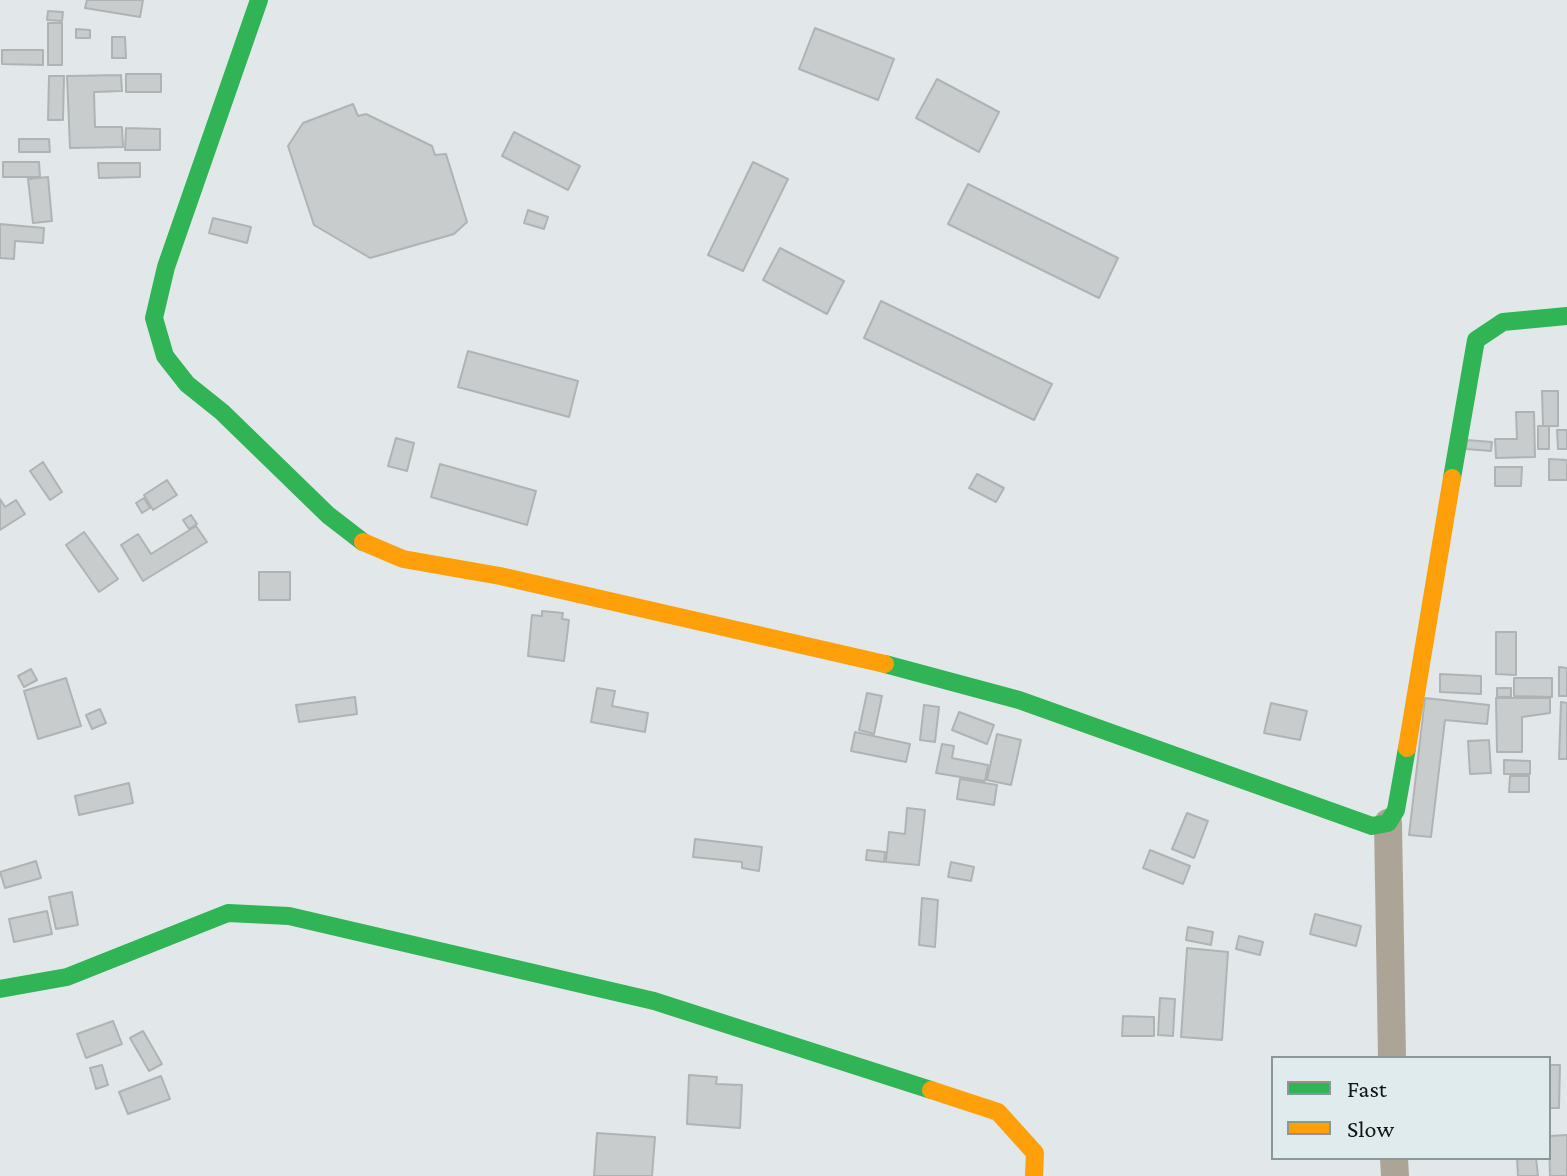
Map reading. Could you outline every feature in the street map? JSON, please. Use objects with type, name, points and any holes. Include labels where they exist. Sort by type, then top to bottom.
[{"type":"street","points":[[259,0],[166,267],[154,318],[165,356],[187,384],[366,545],[403,559],[500,576],[827,648],[1019,700],[1372,826],[1388,823]]},
{"type":"street","points":[[1392,1056],[1388,823],[1396,810],[1476,340],[1489,328],[1503,322],[1567,316]]},
{"type":"street","points":[[0,989],[67,977],[228,913],[289,916],[654,1001],[998,1112],[1035,1153],[1034,1176]]},
{"type":"building","points":[[87,0],[143,0],[140,17],[85,8]]},
{"type":"building","points":[[48,11],[63,12],[62,21],[47,20]]},
{"type":"building","points":[[48,23],[62,23],[62,65],[48,65]]},
{"type":"building","points":[[815,28],[894,59],[878,100],[799,69]]},
{"type":"building","points":[[76,29],[90,30],[90,38],[76,38]]},
{"type":"building","points":[[112,37],[125,37],[126,58],[112,58]]},
{"type":"building","points":[[2,50],[43,50],[43,65],[2,64]]},
{"type":"building","points":[[126,74],[161,74],[161,92],[126,92]]},
{"type":"building","points":[[121,75],[122,91],[94,92],[95,127],[122,127],[123,147],[70,148],[67,76]]},
{"type":"building","points":[[49,76],[64,76],[63,120],[48,120]]},
{"type":"building","points":[[937,79],[999,112],[979,152],[916,118]]},
{"type":"building","points":[[353,104],[358,116],[366,114],[432,146],[435,155],[446,154],[467,222],[454,234],[370,258],[314,225],[288,146],[303,123]]},
{"type":"building","points":[[126,128],[160,129],[160,150],[125,150]]},
{"type":"building","points":[[514,132],[580,166],[568,190],[502,156]]},
{"type":"building","points":[[19,139],[49,139],[50,152],[19,152]]},
{"type":"building","points":[[3,162],[39,162],[40,177],[3,177]]},
{"type":"building","points":[[753,162],[788,179],[743,271],[708,255]]},
{"type":"building","points":[[98,163],[140,163],[140,177],[99,178]]},
{"type":"building","points":[[48,177],[52,221],[33,223],[28,179]]},
{"type":"building","points":[[968,184],[1118,258],[1099,298],[948,224]]},
{"type":"building","points":[[528,210],[548,217],[544,229],[524,223]]},
{"type":"building","points":[[213,218],[251,227],[247,243],[209,233]]},
{"type":"building","points":[[0,224],[44,228],[43,243],[15,241],[14,259],[0,258]]},
{"type":"building","points":[[780,248],[844,281],[827,314],[763,280]]},
{"type":"building","points":[[881,301],[1052,384],[1034,420],[864,338]]},
{"type":"building","points":[[468,351],[578,381],[569,417],[458,387]]},
{"type":"building","points":[[1542,391],[1558,391],[1558,426],[1543,426]]},
{"type":"building","points":[[1516,412],[1534,412],[1535,457],[1496,458],[1495,439],[1517,439]]},
{"type":"building","points":[[1538,426],[1549,426],[1549,449],[1538,449]]},
{"type":"building","points":[[1557,430],[1567,430],[1567,449],[1558,449]]},
{"type":"building","points":[[396,438],[414,443],[407,471],[388,466]]},
{"type":"building","points":[[1467,440],[1492,442],[1491,451],[1466,449]]},
{"type":"building","points":[[1549,459],[1567,460],[1567,480],[1549,480]]},
{"type":"building","points":[[43,462],[62,492],[50,500],[30,471]]},
{"type":"building","points":[[440,464],[536,491],[527,525],[431,497]]},
{"type":"building","points":[[1495,467],[1522,467],[1521,486],[1495,486]]},
{"type":"building","points":[[977,474],[1004,488],[996,502],[969,488]]},
{"type":"building","points":[[167,480],[177,495],[153,510],[144,495]]},
{"type":"building","points":[[144,498],[150,508],[142,513],[136,503]]},
{"type":"building","points":[[0,499],[5,507],[16,500],[25,514],[0,530]]},
{"type":"building","points":[[191,515],[197,524],[189,529],[183,520]]},
{"type":"building","points":[[196,526],[207,542],[143,581],[121,545],[138,534],[151,554]]},
{"type":"building","points":[[84,532],[118,579],[99,592],[66,545]]},
{"type":"building","points":[[259,572],[290,572],[290,600],[259,600]]},
{"type":"building","points":[[542,611],[563,613],[562,619],[569,620],[564,661],[528,656],[532,615],[542,616]]},
{"type":"building","points":[[1496,632],[1516,632],[1516,675],[1496,674]]},
{"type":"building","points":[[1559,667],[1567,668],[1567,696],[1559,696]]},
{"type":"building","points":[[31,669],[37,680],[24,687],[18,676]]},
{"type":"building","points":[[1440,674],[1481,676],[1481,694],[1440,692]]},
{"type":"building","points":[[66,678],[81,726],[38,739],[24,691]]},
{"type":"building","points":[[1514,678],[1552,678],[1552,697],[1514,696]]},
{"type":"building","points":[[597,688],[615,691],[612,706],[648,713],[645,732],[591,722]]},
{"type":"building","points":[[1497,688],[1511,688],[1511,697],[1497,697]]},
{"type":"building","points":[[867,693],[882,696],[874,734],[859,730]]},
{"type":"building","points":[[355,697],[357,714],[299,722],[296,705]]},
{"type":"building","points":[[1425,698],[1489,705],[1487,724],[1445,720],[1431,837],[1409,835]]},
{"type":"building","points":[[1496,698],[1550,698],[1550,713],[1522,717],[1522,752],[1497,752]]},
{"type":"building","points":[[1561,702],[1567,703],[1567,759],[1559,759]]},
{"type":"building","points":[[1271,703],[1307,711],[1300,740],[1264,733]]},
{"type":"building","points":[[924,705],[939,707],[935,742],[920,740]]},
{"type":"building","points":[[100,709],[106,723],[92,729],[86,715]]},
{"type":"building","points":[[959,712],[994,725],[987,744],[952,730]]},
{"type":"building","points":[[855,732],[910,744],[906,762],[851,751]]},
{"type":"building","points":[[997,734],[1021,740],[1011,785],[987,780]]},
{"type":"building","points":[[1489,740],[1491,773],[1470,774],[1468,741]]},
{"type":"building","points":[[942,744],[954,746],[952,758],[988,765],[985,781],[936,773]]},
{"type":"building","points":[[1504,760],[1530,761],[1530,774],[1504,774]]},
{"type":"building","points":[[1510,776],[1529,776],[1529,792],[1509,792]]},
{"type":"building","points":[[960,779],[997,785],[994,805],[957,799]]},
{"type":"building","points":[[129,783],[133,803],[79,815],[75,796]]},
{"type":"building","points":[[907,808],[925,810],[919,865],[886,862],[889,832],[905,834]]},
{"type":"building","points":[[1187,813],[1208,821],[1194,858],[1172,849]]},
{"type":"building","points":[[695,839],[762,847],[759,871],[742,868],[742,862],[693,857]]},
{"type":"building","points":[[867,850],[885,852],[884,862],[866,860]]},
{"type":"building","points":[[1150,850],[1190,866],[1183,884],[1143,868]]},
{"type":"building","points":[[36,861],[41,878],[5,888],[0,872]]},
{"type":"building","points":[[951,862],[974,867],[971,881],[948,877]]},
{"type":"building","points":[[72,892],[78,925],[56,929],[49,897]]},
{"type":"building","points":[[922,898],[938,900],[935,947],[919,945]]},
{"type":"building","points":[[47,911],[52,934],[14,942],[9,919]]},
{"type":"building","points":[[1315,914],[1361,926],[1356,946],[1310,934]]},
{"type":"building","points":[[1188,927],[1213,932],[1211,945],[1186,940]]},
{"type":"building","points":[[1239,936],[1263,942],[1260,955],[1236,949]]},
{"type":"building","points":[[1187,948],[1228,952],[1222,1040],[1181,1037]]},
{"type":"building","points":[[1160,998],[1175,999],[1173,1036],[1158,1035]]},
{"type":"building","points":[[1123,1016],[1154,1017],[1154,1036],[1122,1036]]},
{"type":"building","points":[[113,1021],[122,1044],[86,1058],[77,1034]]},
{"type":"building","points":[[143,1031],[162,1064],[149,1071],[130,1038]]},
{"type":"building","points":[[102,1065],[108,1085],[96,1089],[90,1068]]},
{"type":"building","points":[[1551,1065],[1560,1065],[1559,1108],[1551,1108]]},
{"type":"building","points":[[689,1075],[717,1077],[716,1084],[742,1085],[740,1128],[687,1124]]},
{"type":"building","points":[[161,1076],[170,1099],[128,1114],[119,1092]]},
{"type":"building","points":[[597,1133],[655,1137],[652,1176],[594,1176]]},
{"type":"building","points":[[1567,1135],[1567,1176],[1550,1176],[1551,1136]]},
{"type":"building","points":[[1517,1160],[1536,1160],[1538,1176],[1518,1176]]},
{"type":"traffic: fast","points":[[259,0],[166,267],[154,318],[165,356],[187,384],[222,412],[328,515],[363,542]]},
{"type":"traffic: fast","points":[[1452,478],[1476,340],[1503,322],[1567,316]]},
{"type":"traffic: fast","points":[[885,664],[1019,700],[1372,826],[1388,823],[1396,810],[1407,748]]},
{"type":"traffic: fast","points":[[0,989],[67,977],[228,913],[289,916],[654,1001],[931,1090]]},
{"type":"traffic: slow","points":[[1407,748],[1452,478]]},
{"type":"traffic: slow","points":[[363,542],[403,559],[500,576],[885,664]]},
{"type":"traffic: slow","points":[[931,1090],[998,1112],[1035,1153],[1034,1176]]}]
